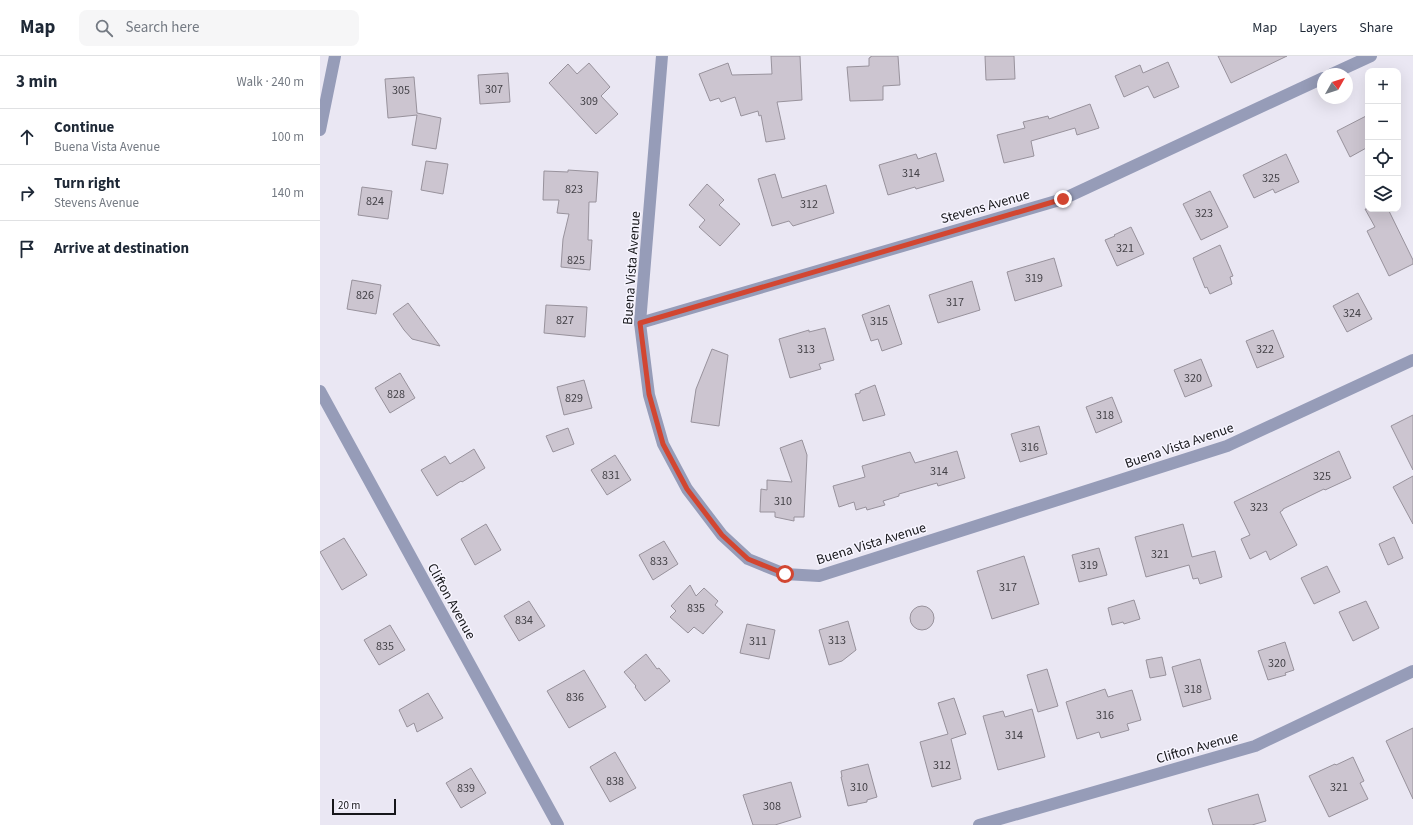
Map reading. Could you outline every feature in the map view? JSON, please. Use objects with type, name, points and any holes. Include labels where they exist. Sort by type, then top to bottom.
[{"type":"street","points":[[320,130],[335,56]]},
{"type":"street","name":"Buena Vista Avenue","points":[[662,56],[640,323],[649,394],[663,444],[687,489],[722,535],[748,559],[785,574],[819,576],[1227,446],[1413,360]]},
{"type":"street","points":[[1345,68],[1371,56]]},
{"type":"street","name":"Stevens Avenue","points":[[640,323],[1063,199],[1317,81]]},
{"type":"street","name":"Clifton Avenue","points":[[320,391],[558,825]]},
{"type":"street","name":"Clifton Avenue","points":[[979,825],[1255,746],[1413,671]]},
{"type":"building","points":[[771,56],[800,56],[802,100],[777,102],[785,139],[766,142],[761,115],[759,116],[758,111],[741,116],[735,97],[721,102],[719,98],[710,101],[699,74],[728,63],[732,75],[772,74]]},
{"type":"building","points":[[871,56],[898,56],[900,85],[883,86],[883,100],[850,101],[847,67],[869,66],[869,58]]},
{"type":"building","points":[[985,56],[1014,56],[1015,79],[986,80]]},
{"type":"building","points":[[1218,56],[1287,56],[1231,83]]},
{"type":"building","points":[[1168,62],[1179,87],[1154,98],[1148,86],[1124,97],[1115,76],[1140,65],[1143,73]]},
{"type":"building","points":[[589,63],[610,87],[601,96],[618,114],[596,134],[549,83],[568,64],[577,74]]},
{"type":"building","points":[[508,73],[510,102],[480,104],[478,75]]},
{"type":"building","points":[[414,77],[417,113],[441,118],[436,149],[412,145],[417,115],[388,118],[385,79]]},
{"type":"building","points":[[1090,104],[1099,128],[1077,135],[1075,128],[1031,141],[1034,156],[1004,163],[997,135],[1025,128],[1023,122],[1048,116],[1049,119]]},
{"type":"building","points":[[1365,117],[1365,149],[1350,157],[1337,131]]},
{"type":"building","points":[[936,153],[944,181],[916,189],[915,187],[888,195],[879,165],[916,154],[918,159]]},
{"type":"building","points":[[1286,154],[1299,182],[1275,193],[1273,189],[1254,198],[1243,175]]},
{"type":"building","points":[[426,161],[448,164],[443,194],[421,190]]},
{"type":"building","points":[[568,170],[598,172],[596,202],[589,202],[588,240],[592,240],[590,270],[561,267],[563,239],[569,214],[557,213],[559,200],[543,200],[544,171],[568,172]]},
{"type":"building","points":[[775,174],[782,198],[826,185],[834,213],[793,226],[789,221],[772,226],[758,179]]},
{"type":"building","points":[[707,184],[724,200],[719,205],[740,224],[720,246],[699,227],[705,220],[689,205]]},
{"type":"building","points":[[362,187],[392,191],[388,219],[358,215]]},
{"type":"building","points":[[1210,191],[1228,227],[1201,240],[1183,204]]},
{"type":"building","points":[[1367,212],[1389,212],[1413,260],[1413,264],[1389,276],[1367,231],[1375,227]]},
{"type":"building","points":[[1131,227],[1144,254],[1117,266],[1105,240]]},
{"type":"building","points":[[1220,245],[1233,276],[1230,277],[1232,284],[1210,294],[1207,287],[1205,288],[1193,258]]},
{"type":"building","points":[[1054,258],[1062,286],[1015,301],[1007,272]]},
{"type":"building","points":[[352,280],[381,285],[376,314],[347,309]]},
{"type":"building","points":[[972,281],[980,310],[938,323],[929,295]]},
{"type":"building","points":[[1358,293],[1372,319],[1347,332],[1333,306]]},
{"type":"building","points":[[408,303],[440,346],[412,339],[404,330],[393,314]]},
{"type":"building","points":[[546,305],[587,307],[585,337],[544,333]]},
{"type":"building","points":[[889,305],[902,344],[882,351],[878,339],[871,341],[862,315]]},
{"type":"building","points":[[825,328],[834,360],[819,364],[821,369],[790,378],[779,339],[809,330],[809,332]]},
{"type":"building","points":[[1273,330],[1284,357],[1257,368],[1246,341]]},
{"type":"building","points":[[712,349],[728,355],[719,426],[691,422],[696,389]]},
{"type":"building","points":[[1201,359],[1212,386],[1185,397],[1174,370]]},
{"type":"building","points":[[400,373],[415,398],[390,413],[375,388]]},
{"type":"building","points":[[584,380],[592,408],[564,415],[557,387]]},
{"type":"building","points":[[875,385],[885,415],[863,421],[855,394]]},
{"type":"building","points":[[1112,397],[1122,422],[1096,433],[1086,407]]},
{"type":"building","points":[[1413,415],[1413,470],[1391,426]]},
{"type":"building","points":[[1039,426],[1047,454],[1020,462],[1011,434]]},
{"type":"building","points":[[568,428],[574,444],[553,452],[546,436]]},
{"type":"building","points":[[802,440],[807,455],[804,517],[794,517],[794,521],[775,517],[775,512],[760,512],[761,489],[767,490],[767,480],[792,482],[780,448]]},
{"type":"building","points":[[474,449],[485,468],[437,496],[421,470],[445,456],[450,464]]},
{"type":"building","points":[[957,451],[965,478],[938,486],[937,483],[899,494],[899,496],[883,501],[885,505],[867,510],[866,507],[856,510],[854,502],[839,507],[833,486],[865,477],[862,466],[910,452],[915,463]]},
{"type":"building","points":[[1339,451],[1351,478],[1325,490],[1324,489],[1283,509],[1280,512],[1297,545],[1270,560],[1266,551],[1250,559],[1241,539],[1250,535],[1234,502]]},
{"type":"building","points":[[615,455],[631,480],[607,495],[591,470]]},
{"type":"building","points":[[1413,476],[1413,524],[1393,487]]},
{"type":"building","points":[[486,524],[501,550],[475,565],[461,539]]},
{"type":"building","points":[[1183,524],[1192,557],[1215,551],[1222,577],[1200,584],[1198,578],[1193,579],[1189,565],[1146,577],[1135,537]]},
{"type":"building","points":[[1394,537],[1403,558],[1388,565],[1379,544]]},
{"type":"building","points":[[344,538],[367,575],[342,590],[320,552]]},
{"type":"building","points":[[664,541],[678,564],[653,580],[639,555]]},
{"type":"building","points":[[1099,548],[1107,575],[1079,582],[1072,555]]},
{"type":"building","points":[[1024,556],[1039,604],[992,619],[977,571]]},
{"type":"building","points":[[1327,566],[1340,592],[1314,604],[1301,578]]},
{"type":"building","points":[[690,585],[696,596],[704,588],[718,601],[715,605],[723,612],[703,634],[694,627],[688,633],[670,617],[676,611],[671,606]]},
{"type":"building","points":[[1134,600],[1140,619],[1124,624],[1123,622],[1112,625],[1108,608]]},
{"type":"building","points":[[529,601],[545,626],[519,641],[504,616]]},
{"type":"building","points":[[1366,601],[1379,628],[1353,641],[1339,612]]},
{"type":"building","points":[[922,606],[927,607],[933,613],[933,623],[927,629],[922,630],[917,629],[911,623],[910,618],[911,613],[917,607]]},
{"type":"building","points":[[848,621],[856,650],[842,661],[829,665],[819,630]]},
{"type":"building","points":[[747,624],[775,630],[769,659],[740,653]]},
{"type":"building","points":[[390,625],[405,650],[379,665],[364,640]]},
{"type":"building","points":[[1285,642],[1294,670],[1285,673],[1286,675],[1268,680],[1258,651]]},
{"type":"building","points":[[646,654],[657,669],[659,668],[670,681],[645,701],[635,687],[636,686],[624,672]]},
{"type":"building","points":[[1162,657],[1166,675],[1150,678],[1146,660]]},
{"type":"building","points":[[1200,659],[1211,699],[1183,707],[1172,667]]},
{"type":"building","points":[[1047,669],[1058,706],[1038,712],[1027,675]]},
{"type":"building","points":[[584,670],[606,707],[569,728],[547,691]]},
{"type":"building","points":[[1105,689],[1108,697],[1132,690],[1141,720],[1127,724],[1129,730],[1101,738],[1099,732],[1077,739],[1066,702]]},
{"type":"building","points":[[428,693],[443,718],[417,732],[414,723],[407,727],[399,710]]},
{"type":"building","points":[[954,698],[966,734],[951,739],[961,779],[932,787],[920,742],[948,734],[938,703]]},
{"type":"building","points":[[1032,709],[1045,757],[998,770],[983,716],[1003,711],[1005,717]]},
{"type":"building","points":[[1413,728],[1413,799],[1386,741]]},
{"type":"building","points":[[615,752],[636,788],[610,802],[590,767]]},
{"type":"building","points":[[1353,757],[1364,781],[1360,783],[1368,799],[1329,817],[1309,776]]},
{"type":"building","points":[[868,764],[877,797],[867,800],[867,802],[848,806],[841,771]]},
{"type":"building","points":[[471,768],[486,793],[461,808],[446,783]]},
{"type":"building","points":[[791,782],[801,817],[775,825],[753,825],[743,795]]},
{"type":"building","points":[[1258,794],[1266,821],[1252,825],[1213,825],[1208,809]]},
{"type":"route","points":[[785,574],[748,559],[722,535],[687,489],[663,444],[649,394],[640,323],[1063,199]]}]
